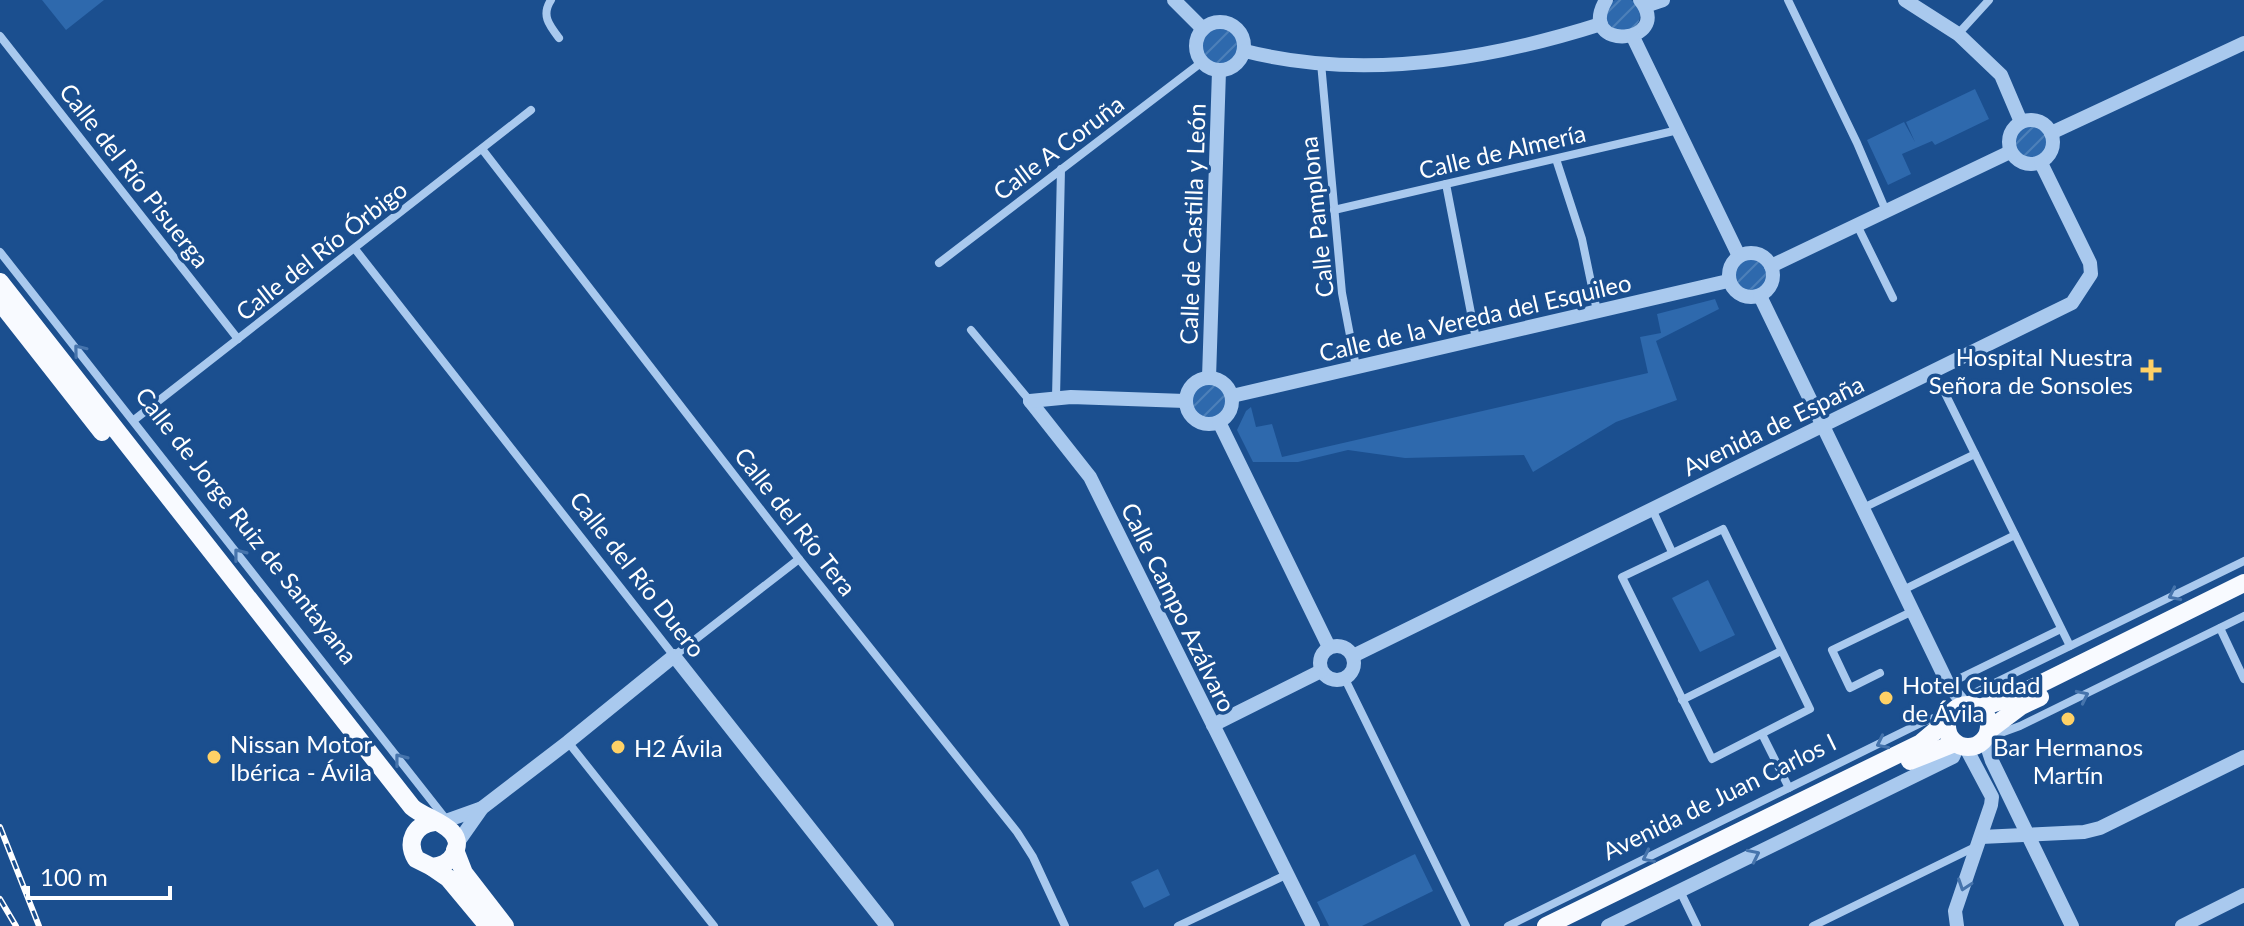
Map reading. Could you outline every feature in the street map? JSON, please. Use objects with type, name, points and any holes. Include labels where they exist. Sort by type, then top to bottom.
[{"type":"highway","name":"Calle de Jorge Ruiz de Santayana","points":[[0,282],[412,807],[448,832],[464,873],[505,926]]},
{"type":"highway","points":[[0,302],[402,814],[416,859],[448,878],[488,926]]},
{"type":"highway","name":"Avenida de Juan Carlos I","points":[[1546,926],[1921,743],[1961,710],[2016,696],[2244,583]]},
{"type":"highway","points":[[1574,926],[1926,753],[1976,746],[2021,706],[2244,595]]},
{"type":"highway","points":[[1960,746],[1947,734],[1961,710],[1989,721],[1987,736]]},
{"type":"highway","points":[[412,839],[420,827],[448,832],[447,863],[432,867]]},
{"type":"street","points":[[551,0],[546,10],[546,21],[559,38]]},
{"type":"street","points":[[1174,0],[1203,29]]},
{"type":"street","points":[[1606,0],[1600,12],[1601,24],[1609,34],[1621,39],[1633,37],[1642,29],[1647,18],[1643,3],[1663,0]]},
{"type":"street","points":[[1788,0],[1886,211]]},
{"type":"street","points":[[1905,0],[1958,34],[2001,75],[2021,122]]},
{"type":"street","points":[[1958,34],[1989,0]]},
{"type":"street","points":[[1214,23],[1226,23],[1237,28],[1244,39],[1245,51],[1240,62],[1231,69],[1219,71],[1202,62],[1197,52],[1197,40],[1203,29],[1214,23]]},
{"type":"street","points":[[1245,51],[1321,63],[1442,61],[1529,45],[1601,24]]},
{"type":"street","name":"Calle del Río Pisuerga","points":[[0,36],[238,339]]},
{"type":"street","points":[[1633,37],[1739,256]]},
{"type":"street","points":[[2051,133],[2244,43]]},
{"type":"street","name":"Calle A Coruña","points":[[939,263],[1202,62]]},
{"type":"street","name":"Calle Pamplona","points":[[1321,63],[1342,293],[1356,367]]},
{"type":"street","name":"Calle de Castilla y León","points":[[1209,378],[1219,71]]},
{"type":"street","name":"Calle del Río Órbigo","points":[[134,420],[531,110]]},
{"type":"street","points":[[2033,120],[2044,123],[2051,133],[2053,144],[2050,155],[2041,163],[2029,165],[2018,161],[2010,152],[2008,141],[2012,129],[2021,122],[2033,120]]},
{"type":"street","name":"Calle de Almería","points":[[1334,210],[1678,130]]},
{"type":"street","name":"Calle del Río Tera","points":[[482,149],[799,559],[1017,832],[1033,857],[1065,926]]},
{"type":"street","points":[[1771,266],[2010,152]]},
{"type":"street","points":[[1556,159],[1582,239],[1597,311]]},
{"type":"street","name":"Avenida de España","points":[[1353,656],[2072,303],[2091,274],[2090,263],[2041,163]]},
{"type":"street","points":[[1056,398],[1061,169]]},
{"type":"street","points":[[1446,184],[1476,339]]},
{"type":"street","points":[[1857,225],[1893,298]]},
{"type":"street","name":"Calle del Río Duero","points":[[355,249],[887,926]]},
{"type":"street","name":"Calle de Jorge Ruiz de Santayana","points":[[0,252],[134,420],[448,832]]},
{"type":"street","points":[[1751,253],[1763,256],[1771,266],[1774,277],[1769,289],[1760,296],[1747,298],[1735,292],[1728,281],[1728,271],[1739,256],[1751,253]]},
{"type":"street","name":"Calle de la Vereda del Esquileo","points":[[1232,396],[1728,281]]},
{"type":"street","points":[[1760,296],[1961,710]]},
{"type":"street","name":"Calle Campo Azálvaro","points":[[971,330],[1090,477],[1313,926]]},
{"type":"street","points":[[1934,371],[2070,646]]},
{"type":"street","points":[[1209,378],[1227,386],[1232,396],[1232,406],[1227,415],[1219,422],[1208,424],[1197,421],[1188,413],[1185,401],[1189,389],[1197,381],[1209,378]]},
{"type":"street","points":[[1030,401],[1056,398],[1185,401]]},
{"type":"street","points":[[1219,422],[1329,647]]},
{"type":"street","points":[[1863,508],[1975,454]]},
{"type":"street","points":[[1652,509],[1672,552]]},
{"type":"street","points":[[1723,529],[1781,651],[1810,709],[1712,759],[1622,577],[1723,529]]},
{"type":"street","points":[[1903,590],[2015,535]]},
{"type":"street","points":[[448,832],[568,742],[799,559]]},
{"type":"street","name":"Avenida de Juan Carlos I","points":[[1508,926],[1923,722],[1961,710],[1976,692],[2244,561]]},
{"type":"street","points":[[1880,673],[1850,688],[1832,650],[1913,611]]},
{"type":"street","points":[[2072,926],[1992,761],[1987,736],[2000,735],[2020,726],[2244,616]]},
{"type":"street","points":[[2220,628],[2244,679]]},
{"type":"street","points":[[1948,684],[2061,629]]},
{"type":"street","points":[[1343,646],[1353,656],[1354,669],[1345,679],[1331,680],[1321,671],[1320,657],[1329,647],[1343,646]]},
{"type":"street","points":[[1682,700],[1781,651]]},
{"type":"street","points":[[1213,725],[1321,671]]},
{"type":"street","points":[[1345,679],[1466,926]]},
{"type":"street","points":[[1762,734],[1789,788]]},
{"type":"street","points":[[568,742],[714,926]]},
{"type":"street","points":[[1608,926],[1953,757],[1960,746],[1992,797],[1955,911],[1957,926]]},
{"type":"street","points":[[1813,926],[1979,841],[2028,833],[2084,832],[2100,828],[2244,757]]},
{"type":"street","points":[[448,832],[482,808]]},
{"type":"street","points":[[1178,926],[1288,874]]},
{"type":"street","points":[[1680,891],[1697,926]]},
{"type":"street","points":[[2182,926],[2244,895]]},
{"type":"street","points":[[1834,916],[1839,926]]},
{"type":"shaded area","points":[[1623,-2],[1635,3],[1640,15],[1635,27],[1623,32],[1611,27],[1606,15],[1611,3]]},
{"type":"shaded area","points":[[42,0],[104,0],[66,30]]},
{"type":"shaded area","points":[[1220,29],[1233,34],[1238,47],[1233,60],[1220,65],[1207,60],[1202,47],[1207,34]]},
{"type":"shaded area","points":[[1975,89],[1989,119],[1935,145],[1932,141],[1902,154],[1911,174],[1888,185],[1867,140],[1904,122],[1915,142],[1906,122]]},
{"type":"shaded area","points":[[2031,124],[2044,129],[2049,142],[2044,155],[2031,160],[2018,155],[2013,142],[2018,129]]},
{"type":"shaded area","points":[[1750,259],[1762,264],[1767,276],[1762,288],[1750,293],[1738,288],[1733,276],[1738,264]]},
{"type":"shaded area","points":[[1715,299],[1719,309],[1656,341],[1677,400],[1616,422],[1533,472],[1524,455],[1405,458],[1348,450],[1298,462],[1253,462],[1237,430],[1251,407],[1256,427],[1272,424],[1282,457],[1648,373],[1640,337],[1661,333],[1657,314]]},
{"type":"shaded area","points":[[1209,384],[1221,389],[1226,401],[1221,413],[1209,418],[1197,413],[1192,401],[1197,389]]},
{"type":"shaded area","points":[[1708,580],[1735,635],[1700,652],[1672,598]]},
{"type":"shaded area","points":[[1415,854],[1433,891],[1362,926],[1329,926],[1317,902]]},
{"type":"shaded area","points":[[1158,869],[1170,895],[1144,908],[1131,882]]},
{"type":"railway","points":[[0,827],[39,926]]},
{"type":"railway","points":[[0,899],[16,926]]},
{"type":"place","name":"Hospital Nuestra Señora de Sonsoles","points":[[2151,370]]},
{"type":"place","name":"Hotel Ciudad de Ávila","points":[[1886,698]]},
{"type":"place","name":"Bar Hermanos Martín","points":[[2068,719]]},
{"type":"place","name":"H2 Ávila","points":[[618,747]]},
{"type":"place","name":"Nissan Motor Ibérica - Ávila","points":[[214,757]]}]
